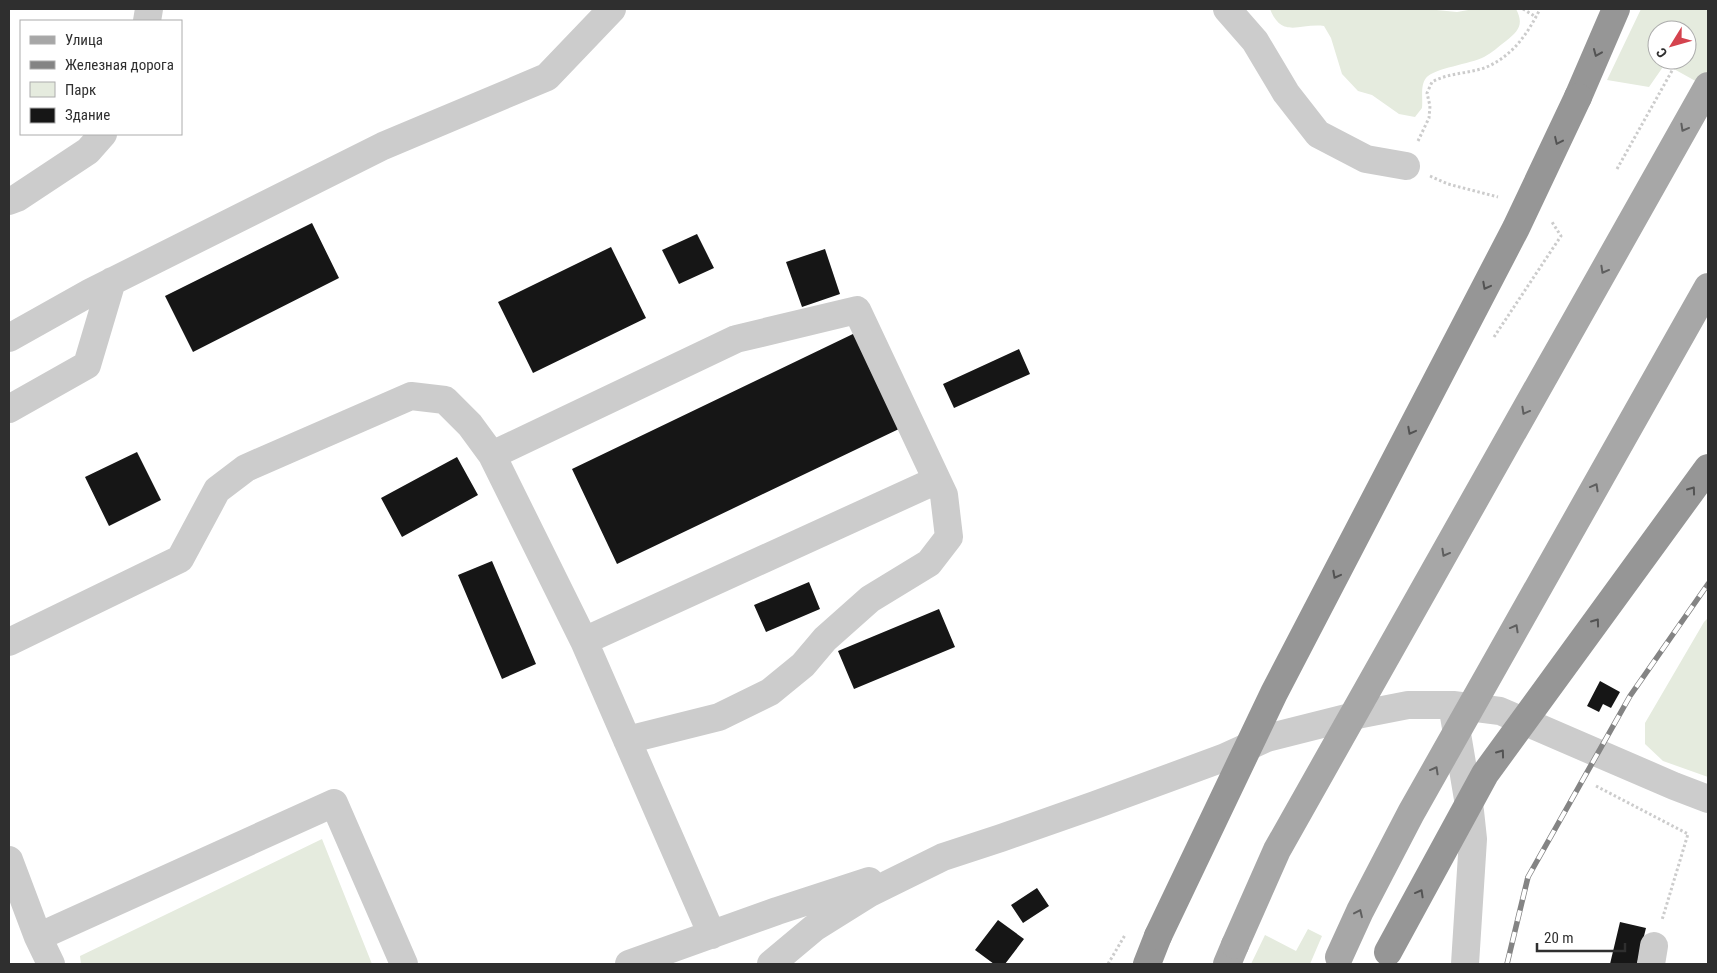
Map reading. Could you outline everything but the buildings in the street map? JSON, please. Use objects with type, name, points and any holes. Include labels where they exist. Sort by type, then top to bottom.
[{"type":"highway","points":[[1147,964],[1158,936],[1274,694],[1516,228],[1578,96],[1616,9]]},
{"type":"highway","points":[[1385,958],[1486,774],[1708,468]]},
{"type":"main road","points":[[1231,954],[1277,850],[1708,86]]},
{"type":"main road","points":[[1338,961],[1360,911],[1411,813],[1708,287]]},
{"type":"street","points":[[9,338],[112,281],[383,146],[548,77],[612,9]]},
{"type":"street","points":[[1226,9],[1255,41],[1286,93],[1318,134],[1366,159],[1406,166]]},
{"type":"street","points":[[9,201],[17,198],[88,151],[102,135]]},
{"type":"street","points":[[9,409],[87,365],[112,281]]},
{"type":"street","points":[[492,455],[736,339],[857,310],[944,495],[949,537],[929,563],[870,599],[826,639],[803,665],[770,692],[719,717],[627,740]]},
{"type":"street","points":[[9,642],[180,559],[217,490],[246,468],[411,396],[445,400],[470,425],[492,455],[584,641],[712,935]]},
{"type":"street","points":[[584,641],[937,480]]},
{"type":"street","points":[[629,964],[778,911],[1095,805],[1223,758],[1266,738],[1362,714],[1408,705],[1453,705],[1500,711],[1674,786],[1708,798]]},
{"type":"street","points":[[1453,705],[1473,839],[1465,964]]},
{"type":"street","points":[[38,937],[334,803],[404,964]]},
{"type":"street","points":[[771,964],[814,928],[870,893],[943,857]]},
{"type":"street","points":[[9,860],[17,905],[38,937],[51,964]]},
{"type":"path","points":[[1523,9],[1536,18],[1540,9]]},
{"type":"path","points":[[1617,169],[1672,70]]},
{"type":"path","points":[[1592,784],[1688,834],[1653,955]]},
{"type":"path","points":[[1108,964],[1127,932]]},
{"type":"green space","points":[[1270,9],[1426,9],[1457,12],[1474,9],[1516,9],[1520,23],[1514,34],[1487,55],[1478,60],[1437,71],[1426,78],[1422,88],[1422,108],[1415,117],[1399,114],[1372,95],[1358,91],[1342,74],[1331,38],[1324,26],[1286,27],[1280,24]]},
{"type":"green space","points":[[1641,9],[1708,9],[1708,88],[1676,70],[1697,70],[1697,20],[1647,20],[1647,70],[1661,70],[1649,87],[1607,80]]},
{"type":"green space","points":[[1708,618],[1708,777],[1663,761],[1645,744],[1645,723]]},
{"type":"green space","points":[[322,839],[372,964],[81,964],[80,956]]},
{"type":"green space","points":[[1308,929],[1322,936],[1310,964],[1251,964],[1265,935],[1296,951]]},
{"type":"railway","points":[[1507,964],[1528,877],[1630,696],[1708,584]]}]
